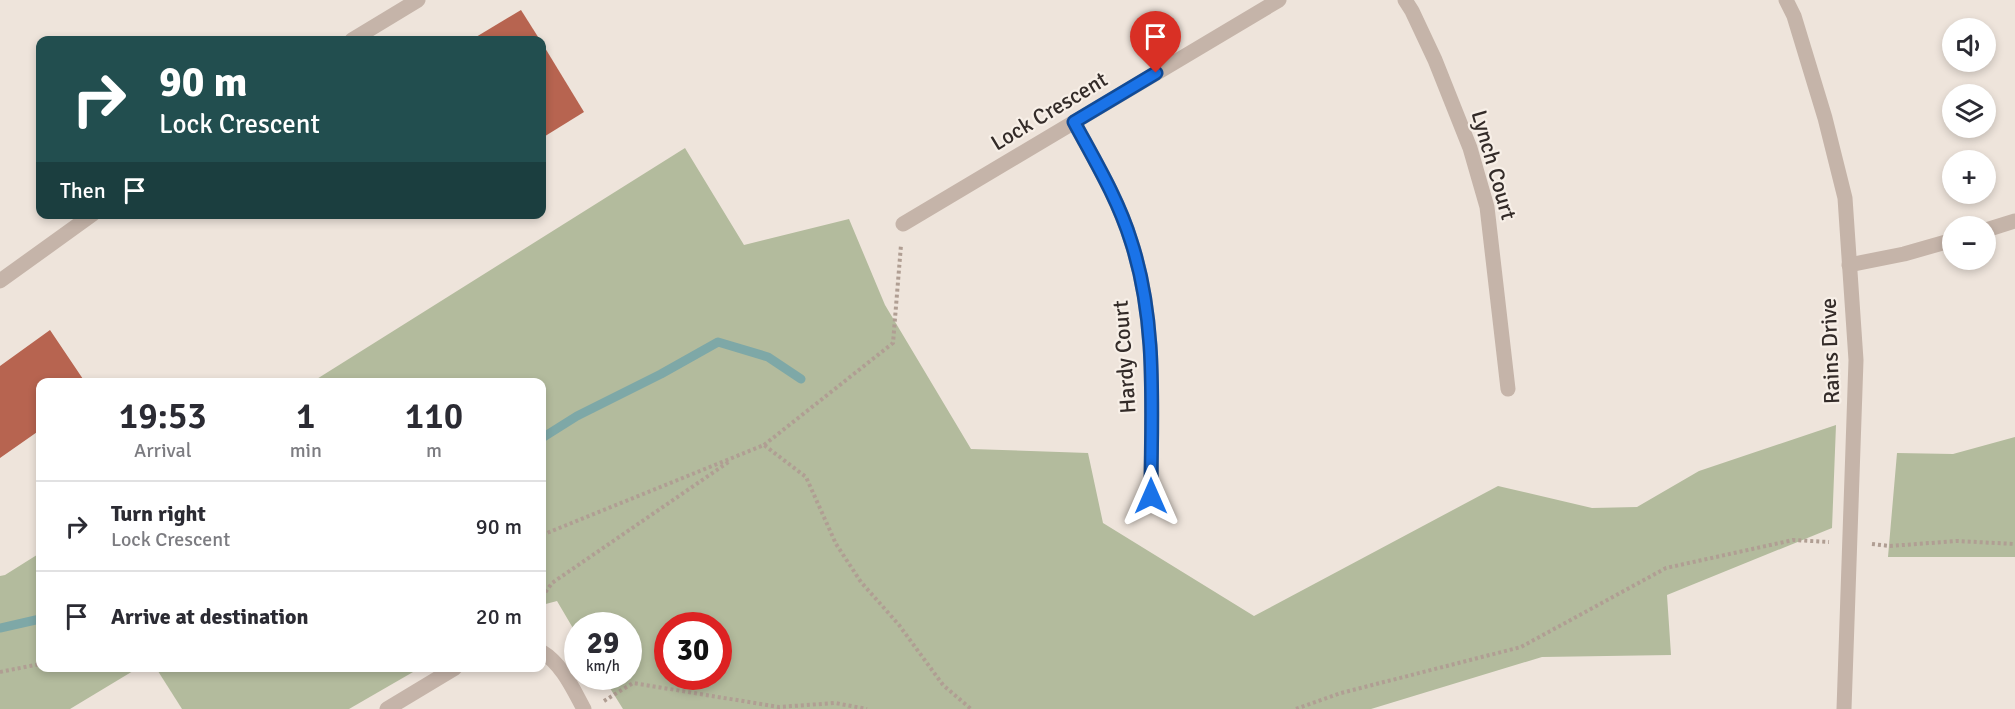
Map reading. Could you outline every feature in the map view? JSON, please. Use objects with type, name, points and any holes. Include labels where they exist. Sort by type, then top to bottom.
[{"type":"street","points":[[359,36],[418,0]]},
{"type":"street","name":"Lock Crescent","points":[[903,224],[1279,0]]},
{"type":"street","name":"Lynch Court","points":[[1405,0],[1435,60],[1467,138],[1487,207],[1508,389]]},
{"type":"street","name":"Rains Drive","points":[[1786,0],[1794,16],[1825,118],[1845,198],[1856,360],[1844,709]]},
{"type":"street","name":"Hardy Court","points":[[1074,122],[1116,200],[1132,243],[1146,301],[1151,350],[1151,496]]},
{"type":"street","points":[[0,281],[86,219]]},
{"type":"street","points":[[1996,227],[2015,221]]},
{"type":"street","points":[[1849,265],[1904,254],[1942,243]]},
{"type":"street","points":[[546,655],[592,706]]},
{"type":"street","points":[[387,709],[448,672]]},
{"type":"path","points":[[546,533],[764,445],[893,343],[903,224]]},
{"type":"path","points":[[764,445],[806,477],[836,544],[861,582],[899,625],[943,685],[971,709]]},
{"type":"path","points":[[546,591],[552,583],[736,457]]},
{"type":"path","points":[[1296,709],[1341,693],[1521,647],[1666,568],[1793,540],[1890,546],[1957,541],[2015,544]]},
{"type":"path","points":[[0,672],[36,665]]},
{"type":"path","points":[[592,706],[633,682],[779,707],[835,703],[867,709]]},
{"type":"green space","points":[[685,148],[744,245],[849,219],[885,305],[971,449],[1088,453],[1103,523],[1254,616],[1498,486],[1592,508],[1637,507],[1699,471],[1836,425],[1832,528],[1667,595],[1671,655],[1542,657],[1371,709],[623,709],[611,690],[642,690],[642,612],[564,613],[557,601],[546,604],[546,378],[318,378]]},
{"type":"green space","points":[[2015,437],[2015,557],[1888,557],[1897,453],[1953,454]]},
{"type":"green space","points":[[36,556],[36,672],[131,672],[70,709],[0,709],[0,576]]},
{"type":"green space","points":[[159,672],[413,672],[349,709],[182,709]]},
{"type":"building","points":[[521,10],[537,36],[478,36]]},
{"type":"building","points":[[546,50],[584,112],[546,136]]},
{"type":"building","points":[[50,330],[82,378],[36,378],[36,433],[0,458],[0,366]]},
{"type":"waterway","points":[[546,435],[577,416],[661,374],[718,342],[768,357],[801,379]]},
{"type":"waterway","points":[[0,628],[36,620]]},
{"type":"route","points":[[1151,496],[1151,350],[1146,301],[1132,243],[1116,200],[1074,122],[1156,73]]}]
